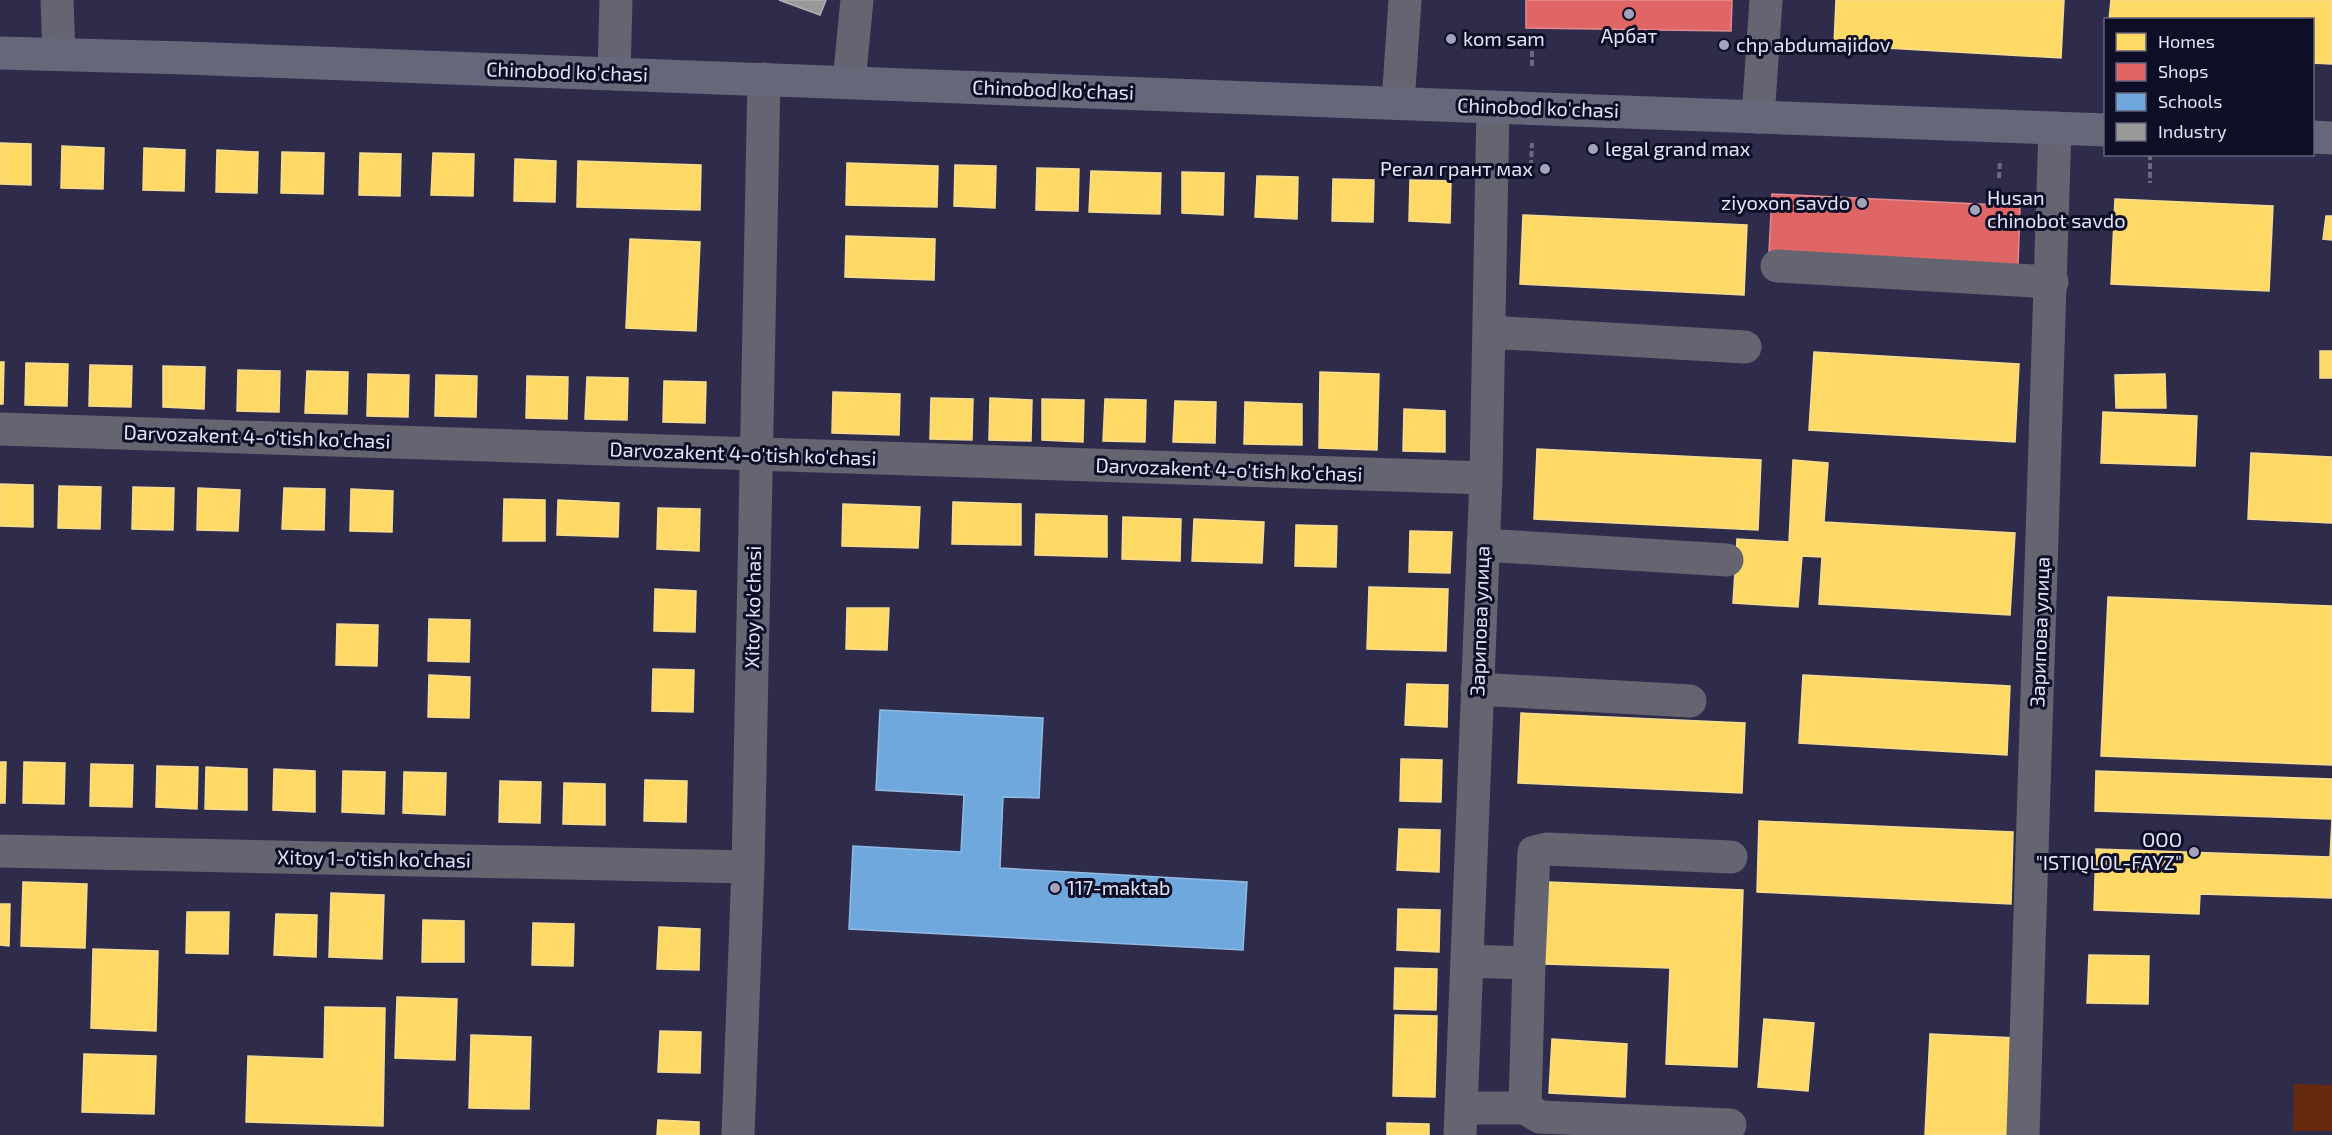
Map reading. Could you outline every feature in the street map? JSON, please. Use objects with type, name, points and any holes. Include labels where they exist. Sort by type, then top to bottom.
[{"type":"main road","name":"Chinobod ko'chasi","points":[[0,53],[59,53],[2104,130]]},
{"type":"main road","points":[[2314,137],[2332,138]]},
{"type":"street","points":[[57,0],[59,53]]},
{"type":"street","points":[[614,74],[616,0]]},
{"type":"street","points":[[849,82],[857,0]]},
{"type":"street","points":[[1398,103],[1405,0]]},
{"type":"street","points":[[1758,117],[1766,0]]},
{"type":"street","name":"Xitoy ko'chasi","points":[[738,1135],[748,867],[764,79]]},
{"type":"street","name":"Зарипова улица","points":[[1460,1122],[1486,478],[1494,107]]},
{"type":"street","name":"Зарипова улица","points":[[2023,1135],[2052,282],[2055,128]]},
{"type":"street","points":[[1777,266],[2052,282]]},
{"type":"street","points":[[1488,332],[1745,346]]},
{"type":"street","name":"Darvozakent 4-o'tish ko'chasi","points":[[0,429],[1486,478]]},
{"type":"street","points":[[1483,545],[1727,560]]},
{"type":"street","points":[[1477,689],[1690,701]]},
{"type":"street","points":[[1525,1108],[1534,852],[1547,849],[1731,857]]},
{"type":"street","name":"Xitoy 1-o'tish ko'chasi","points":[[0,851],[748,867]]},
{"type":"street","points":[[1467,961],[1529,963]]},
{"type":"street","points":[[1460,1122],[1525,1108],[1540,1117],[1730,1125]]},
{"type":"path","points":[[1532,45],[1532,66]]},
{"type":"path","points":[[1532,138],[1532,166]]},
{"type":"path","points":[[2150,156],[2150,183]]},
{"type":"shaded area","points":[[2294,1084],[2332,1085],[2332,1131],[2293,1131]]},
{"type":"building: Homes","points":[[1836,0],[2064,0],[2061,58],[1834,45]]},
{"type":"building: Homes","points":[[2111,0],[2332,0],[2332,64],[2314,63],[2314,18],[2109,18]]},
{"type":"building: Homes","points":[[0,143],[31,144],[31,185],[0,184]]},
{"type":"building: Homes","points":[[62,146],[104,148],[103,189],[61,188]]},
{"type":"building: Homes","points":[[144,148],[185,150],[184,191],[143,190]]},
{"type":"building: Homes","points":[[217,150],[258,152],[257,193],[216,192]]},
{"type":"building: Homes","points":[[282,152],[324,153],[323,194],[281,193]]},
{"type":"building: Homes","points":[[360,153],[401,154],[400,196],[359,195]]},
{"type":"building: Homes","points":[[433,153],[474,154],[473,196],[431,195]]},
{"type":"building: Homes","points":[[515,159],[556,161],[555,202],[514,201]]},
{"type":"building: Homes","points":[[578,161],[701,165],[700,210],[577,207]]},
{"type":"building: Homes","points":[[847,163],[938,166],[937,207],[846,205]]},
{"type":"building: Homes","points":[[955,165],[996,166],[995,208],[954,206]]},
{"type":"building: Homes","points":[[1037,168],[1079,169],[1078,211],[1036,210]]},
{"type":"building: Homes","points":[[1091,171],[1161,173],[1160,214],[1089,212]]},
{"type":"building: Homes","points":[[1182,172],[1224,173],[1223,215],[1182,213]]},
{"type":"building: Homes","points":[[1257,176],[1298,177],[1297,219],[1255,217]]},
{"type":"building: Homes","points":[[1333,179],[1374,180],[1373,222],[1332,221]]},
{"type":"building: Homes","points":[[1410,180],[1451,181],[1450,223],[1409,221]]},
{"type":"building: Homes","points":[[2115,199],[2273,206],[2269,291],[2111,284]]},
{"type":"building: Homes","points":[[1523,215],[1747,225],[1744,295],[1520,284]]},
{"type":"building: Homes","points":[[2326,216],[2332,216],[2332,240],[2323,239]]},
{"type":"building: Homes","points":[[846,236],[935,239],[934,280],[845,277]]},
{"type":"building: Homes","points":[[630,239],[700,242],[696,331],[626,328]]},
{"type":"building: Homes","points":[[2320,351],[2332,351],[2332,378],[2320,378]]},
{"type":"building: Homes","points":[[1814,352],[2019,364],[2015,442],[1809,430]]},
{"type":"building: Homes","points":[[0,362],[4,362],[3,404],[0,404]]},
{"type":"building: Homes","points":[[26,363],[68,364],[67,406],[25,405]]},
{"type":"building: Homes","points":[[90,365],[132,366],[131,407],[89,406]]},
{"type":"building: Homes","points":[[163,366],[205,367],[204,409],[163,407]]},
{"type":"building: Homes","points":[[238,370],[280,371],[279,412],[237,411]]},
{"type":"building: Homes","points":[[307,371],[348,372],[347,414],[305,413]]},
{"type":"building: Homes","points":[[1320,372],[1379,374],[1377,450],[1319,448]]},
{"type":"building: Homes","points":[[368,374],[409,375],[408,417],[367,416]]},
{"type":"building: Homes","points":[[2165,374],[2166,408],[2116,408],[2115,375]]},
{"type":"building: Homes","points":[[436,375],[477,376],[476,417],[435,416]]},
{"type":"building: Homes","points":[[527,376],[568,377],[567,419],[526,418]]},
{"type":"building: Homes","points":[[587,377],[628,378],[627,420],[585,419]]},
{"type":"building: Homes","points":[[664,381],[706,382],[705,423],[663,422]]},
{"type":"building: Homes","points":[[833,392],[900,394],[899,435],[832,433]]},
{"type":"building: Homes","points":[[931,398],[973,399],[972,440],[930,439]]},
{"type":"building: Homes","points":[[990,398],[1032,400],[1031,441],[989,440]]},
{"type":"building: Homes","points":[[1042,399],[1084,400],[1083,442],[1042,440]]},
{"type":"building: Homes","points":[[1105,399],[1146,400],[1145,442],[1103,441]]},
{"type":"building: Homes","points":[[1175,401],[1216,402],[1215,443],[1173,442]]},
{"type":"building: Homes","points":[[1245,402],[1302,404],[1302,445],[1244,444]]},
{"type":"building: Homes","points":[[1404,409],[1445,411],[1445,452],[1403,451]]},
{"type":"building: Homes","points":[[2103,412],[2197,416],[2195,466],[2101,463]]},
{"type":"building: Homes","points":[[1537,449],[1761,460],[1758,530],[1534,519]]},
{"type":"building: Homes","points":[[2251,453],[2332,457],[2332,523],[2248,519]]},
{"type":"building: Homes","points":[[1793,460],[1828,463],[1824,522],[2015,533],[2010,615],[1819,604],[1822,557],[1802,556],[1798,607],[1733,603],[1737,539],[1789,542]]},
{"type":"building: Homes","points":[[0,484],[33,485],[33,527],[0,526]]},
{"type":"building: Homes","points":[[59,486],[101,487],[100,529],[58,528]]},
{"type":"building: Homes","points":[[133,487],[174,488],[173,530],[132,529]]},
{"type":"building: Homes","points":[[198,488],[240,490],[238,531],[197,530]]},
{"type":"building: Homes","points":[[284,488],[325,489],[324,530],[282,529]]},
{"type":"building: Homes","points":[[351,489],[393,491],[392,532],[350,531]]},
{"type":"building: Homes","points":[[504,499],[545,500],[545,541],[503,541]]},
{"type":"building: Homes","points":[[558,500],[619,503],[618,537],[557,535]]},
{"type":"building: Homes","points":[[953,502],[1021,504],[1021,545],[952,544]]},
{"type":"building: Homes","points":[[843,504],[920,507],[918,548],[842,546]]},
{"type":"building: Homes","points":[[658,508],[700,509],[699,551],[657,549]]},
{"type":"building: Homes","points":[[1036,514],[1107,516],[1107,557],[1035,555]]},
{"type":"building: Homes","points":[[1123,517],[1181,519],[1180,561],[1122,559]]},
{"type":"building: Homes","points":[[1194,519],[1264,522],[1262,563],[1192,561]]},
{"type":"building: Homes","points":[[1296,525],[1337,526],[1336,567],[1295,566]]},
{"type":"building: Homes","points":[[1410,531],[1452,532],[1450,573],[1409,572]]},
{"type":"building: Homes","points":[[1369,587],[1448,589],[1446,651],[1367,649]]},
{"type":"building: Homes","points":[[655,589],[696,591],[695,632],[654,631]]},
{"type":"building: Homes","points":[[2108,597],[2332,606],[2332,765],[2101,756]]},
{"type":"building: Homes","points":[[847,608],[889,608],[887,650],[846,649]]},
{"type":"building: Homes","points":[[429,619],[470,620],[469,662],[428,661]]},
{"type":"building: Homes","points":[[337,624],[378,625],[377,666],[336,665]]},
{"type":"building: Homes","points":[[653,669],[694,670],[693,712],[652,711]]},
{"type":"building: Homes","points":[[429,675],[470,677],[469,718],[428,717]]},
{"type":"building: Homes","points":[[1803,675],[2010,686],[2007,755],[1799,743]]},
{"type":"building: Homes","points":[[1407,684],[1448,685],[1447,727],[1405,725]]},
{"type":"building: Homes","points":[[1521,713],[1745,723],[1742,793],[1518,783]]},
{"type":"building: Homes","points":[[1401,759],[1442,760],[1441,802],[1400,801]]},
{"type":"building: Homes","points":[[0,762],[6,762],[5,803],[0,803]]},
{"type":"building: Homes","points":[[24,762],[65,763],[64,804],[23,803]]},
{"type":"building: Homes","points":[[91,764],[133,765],[132,807],[90,806]]},
{"type":"building: Homes","points":[[157,766],[198,767],[197,809],[156,807]]},
{"type":"building: Homes","points":[[206,767],[247,769],[247,810],[205,809]]},
{"type":"building: Homes","points":[[274,769],[315,771],[315,812],[273,810]]},
{"type":"building: Homes","points":[[343,771],[385,772],[384,814],[342,812]]},
{"type":"building: Homes","points":[[2096,771],[2332,779],[2332,819],[2095,811]]},
{"type":"building: Homes","points":[[404,772],[446,773],[445,815],[403,813]]},
{"type":"building: Homes","points":[[645,780],[687,781],[686,822],[644,821]]},
{"type":"building: Homes","points":[[500,781],[541,782],[540,823],[499,822]]},
{"type":"building: Homes","points":[[564,783],[605,784],[605,825],[563,824]]},
{"type":"building: Homes","points":[[2332,819],[2332,898],[2200,894],[2199,914],[2094,910],[2096,849],[2330,857]]},
{"type":"building: Homes","points":[[1759,821],[2013,832],[2011,904],[1757,892]]},
{"type":"building: Homes","points":[[1399,829],[1440,830],[1439,872],[1397,870]]},
{"type":"building: Homes","points":[[23,882],[87,884],[85,948],[21,946]]},
{"type":"building: Homes","points":[[1548,882],[1743,890],[1737,1067],[1666,1064],[1670,968],[1545,964]]},
{"type":"building: Homes","points":[[331,893],[384,895],[382,959],[329,957]]},
{"type":"building: Homes","points":[[0,904],[10,904],[9,946],[0,945]]},
{"type":"building: Homes","points":[[1398,909],[1440,910],[1439,952],[1397,950]]},
{"type":"building: Homes","points":[[187,912],[229,912],[228,954],[186,953]]},
{"type":"building: Homes","points":[[276,914],[317,915],[316,957],[274,955]]},
{"type":"building: Homes","points":[[423,920],[464,921],[464,962],[422,962]]},
{"type":"building: Homes","points":[[533,923],[574,924],[573,966],[532,965]]},
{"type":"building: Homes","points":[[659,927],[700,929],[699,970],[657,969]]},
{"type":"building: Homes","points":[[93,949],[158,951],[156,1031],[91,1028]]},
{"type":"building: Homes","points":[[2089,955],[2149,956],[2148,1004],[2087,1003]]},
{"type":"building: Homes","points":[[1395,968],[1437,969],[1436,1010],[1394,1009]]},
{"type":"building: Homes","points":[[397,997],[457,999],[455,1060],[395,1058]]},
{"type":"building: Homes","points":[[325,1007],[385,1008],[383,1126],[246,1122],[248,1056],[324,1059]]},
{"type":"building: Homes","points":[[1395,1015],[1437,1016],[1435,1097],[1393,1096]]},
{"type":"building: Homes","points":[[1764,1019],[1814,1023],[1808,1091],[1758,1087]]},
{"type":"building: Homes","points":[[660,1031],[701,1032],[700,1073],[658,1072]]},
{"type":"building: Homes","points":[[1930,1034],[2017,1038],[2012,1135],[1925,1135]]},
{"type":"building: Homes","points":[[471,1035],[531,1037],[529,1109],[469,1108]]},
{"type":"building: Homes","points":[[1552,1039],[1627,1044],[1625,1097],[1549,1093]]},
{"type":"building: Homes","points":[[84,1054],[156,1056],[154,1114],[82,1112]]},
{"type":"building: Homes","points":[[658,1120],[699,1122],[699,1135],[657,1135]]},
{"type":"building: Homes","points":[[1387,1123],[1429,1124],[1429,1135],[1387,1135]]},
{"type":"building: Shops","name":"Арбат","points":[[1526,0],[1732,0],[1731,31],[1526,28]]},
{"type":"building: Shops","points":[[1772,194],[2020,206],[2018,265],[1769,252]]},
{"type":"building: Schools","points":[[880,710],[1043,718],[1039,798],[1003,797],[1000,868],[1247,882],[1243,950],[849,929],[853,846],[961,852],[964,795],[876,790]]},
{"type":"building: Industry","points":[[779,0],[826,0],[820,15]]},
{"type":"place","name":"Арбат","points":[[1629,14]]},
{"type":"place","name":"kom sam","points":[[1451,39]]},
{"type":"place","name":"chp abdumajidov","points":[[1724,45]]},
{"type":"place","name":"legal grand max","points":[[1593,149]]},
{"type":"place","name":"Регал грант мах","points":[[1545,169]]},
{"type":"place","name":"ziyoxon savdo","points":[[1862,203]]},
{"type":"place","name":"Husan chinobot savdo","points":[[1975,210]]},
{"type":"place","name":"ООО \"ISTIQLOL-FAYZ\"","points":[[2194,852]]},
{"type":"place","name":"117-maktab","points":[[1055,888]]}]
